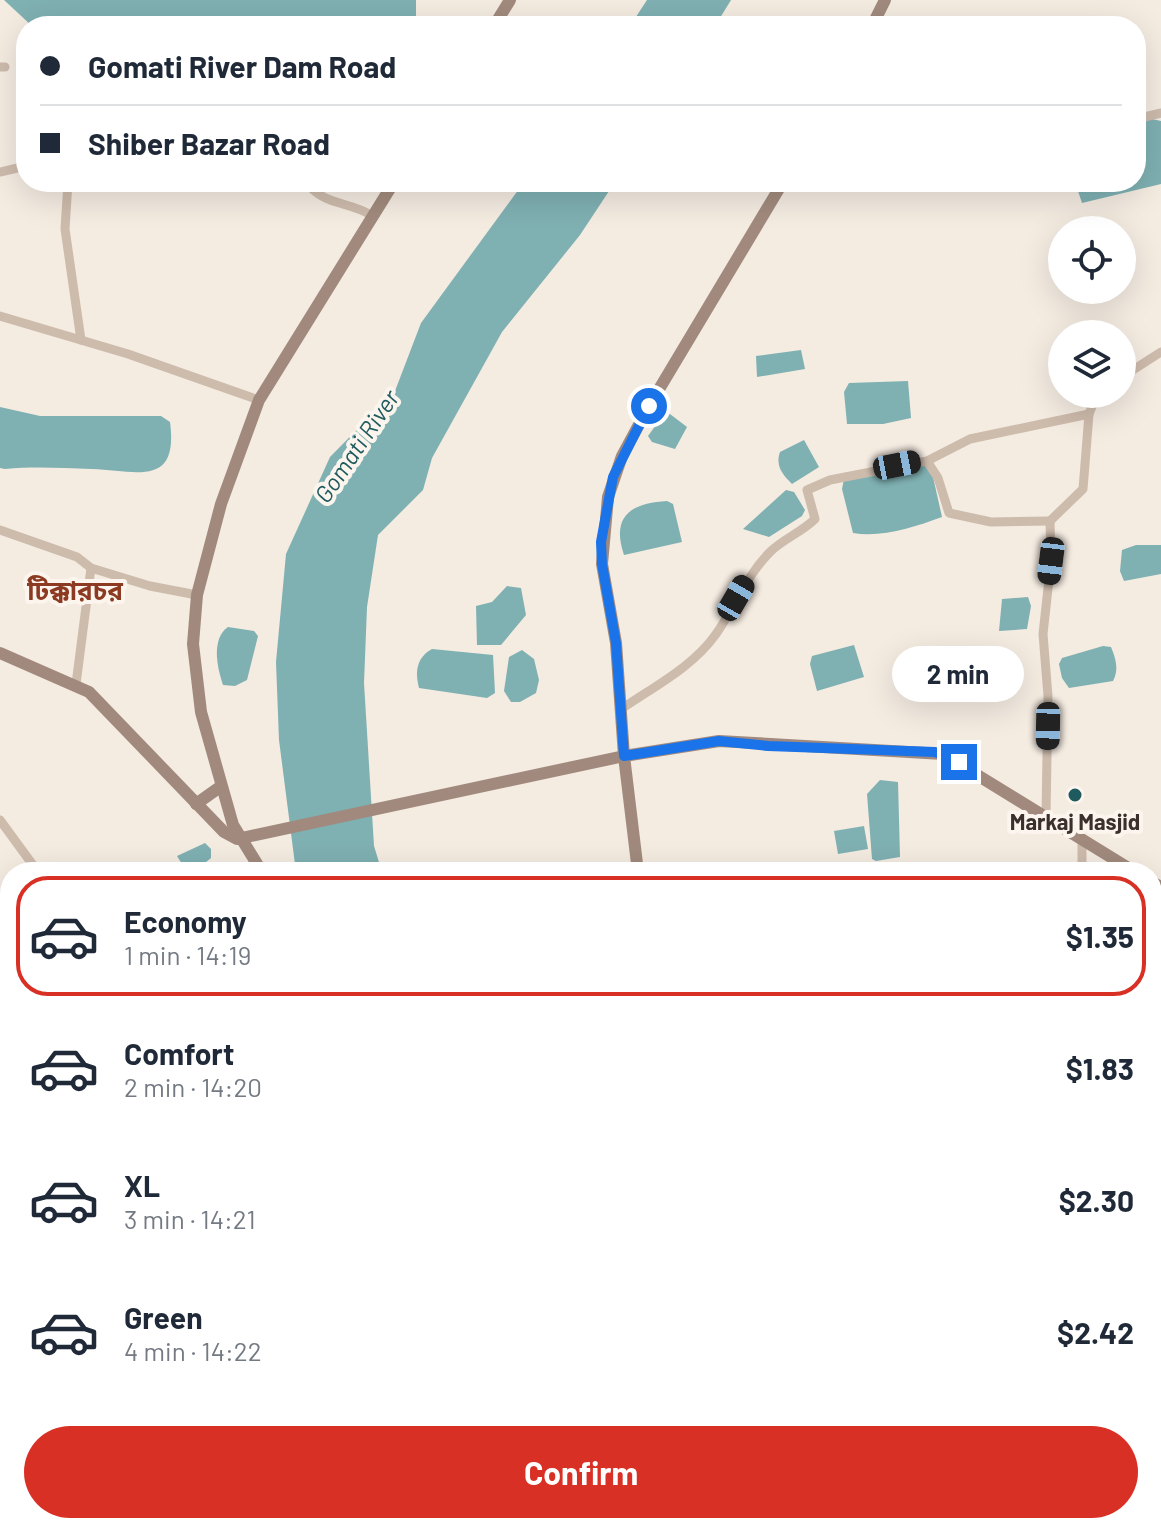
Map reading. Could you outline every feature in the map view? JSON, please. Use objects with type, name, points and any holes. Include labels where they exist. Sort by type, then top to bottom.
[{"type":"street","points":[[67,192],[65,229],[81,340]]},
{"type":"street","points":[[316,192],[323,199],[339,204],[351,203],[371,215]]},
{"type":"street","points":[[258,862],[249,839],[233,825],[201,712],[193,644],[197,595],[221,504],[259,400],[387,192]]},
{"type":"street","points":[[637,862],[624,756],[616,643],[602,564],[603,519],[613,477],[649,406],[777,192]]},
{"type":"street","points":[[0,316],[259,400]]},
{"type":"street","points":[[1136,368],[1161,352]]},
{"type":"street","points":[[927,461],[938,478],[949,513],[991,522],[1050,521],[1083,489],[1091,408]]},
{"type":"street","points":[[620,710],[666,680],[700,652],[717,634],[759,564],[773,549],[815,519],[807,490],[830,480],[927,461],[970,439],[1089,414]]},
{"type":"street","points":[[1046,815],[1048,696],[1043,634],[1051,561],[1050,521]]},
{"type":"street","points":[[0,530],[77,557],[91,568],[150,586],[197,595]]},
{"type":"street","points":[[76,684],[91,568]]},
{"type":"street","points":[[0,653],[76,684],[112,713],[224,832],[249,839],[624,756],[719,741],[768,746],[935,752],[959,762],[1119,862]]},
{"type":"street","points":[[196,804],[220,787]]},
{"type":"street","points":[[0,820],[31,862]]},
{"type":"street","points":[[1082,839],[1082,862]]},
{"type":"water","points":[[4,0],[416,0],[416,16],[21,16]]},
{"type":"water","points":[[647,0],[731,0],[721,16],[637,16]]},
{"type":"water","points":[[1146,120],[1161,121],[1161,184],[1146,188]]},
{"type":"water","name":"Gomati River","points":[[517,192],[608,192],[580,235],[502,332],[432,458],[423,490],[378,535],[367,607],[364,683],[374,846],[379,862],[295,862],[279,740],[276,662],[286,554],[330,457],[395,391],[421,323]]},
{"type":"water","points":[[1078,192],[1128,192],[1082,203]]},
{"type":"water","points":[[801,350],[805,369],[757,377],[756,356]]},
{"type":"water","points":[[908,381],[911,418],[883,424],[847,424],[844,392],[849,383]]},
{"type":"water","points":[[0,407],[40,416],[161,416],[170,422],[168,458],[160,467],[138,472],[0,468]]},
{"type":"water","points":[[666,411],[687,427],[675,449],[652,442],[648,436]]},
{"type":"water","points":[[804,440],[819,467],[792,484],[779,466],[780,452]]},
{"type":"water","points":[[926,466],[933,477],[942,517],[886,533],[853,533],[842,489],[844,479]]},
{"type":"water","points":[[786,490],[794,492],[805,510],[802,516],[769,537],[743,529]]},
{"type":"water","points":[[667,501],[673,504],[682,542],[624,555],[620,531],[627,514],[643,505]]},
{"type":"water","points":[[1136,545],[1161,545],[1161,574],[1124,581],[1120,571],[1122,550]]},
{"type":"water","points":[[507,586],[521,588],[526,615],[501,645],[477,645],[476,606],[492,602]]},
{"type":"water","points":[[1028,597],[1031,606],[1027,629],[999,631],[1002,599]]},
{"type":"water","points":[[228,627],[254,631],[258,636],[247,680],[235,686],[223,685],[217,662],[219,639]]},
{"type":"water","points":[[854,645],[864,677],[817,691],[810,664],[812,656]]},
{"type":"water","points":[[1103,646],[1111,647],[1114,656],[1116,669],[1113,681],[1069,688],[1062,678],[1059,664],[1062,658]]},
{"type":"water","points":[[432,649],[493,655],[495,693],[487,698],[419,688],[418,666]]},
{"type":"water","points":[[522,650],[534,659],[539,680],[536,693],[520,702],[511,702],[504,691],[509,657]]},
{"type":"water","points":[[880,780],[898,782],[900,857],[876,861],[872,859],[867,794]]},
{"type":"water","points":[[864,826],[868,849],[838,854],[834,831]]},
{"type":"water","points":[[205,843],[211,849],[211,858],[206,862],[181,862],[177,856]]},
{"type":"place","name":"Markaj Masjid","points":[[1075,795]]},
{"type":"district","name":"টিক্কারচর","points":[[75,589]]},
{"type":"route","points":[[649,406],[613,477],[601,542],[616,643],[624,756],[719,741],[768,746],[935,752],[959,762]]}]
